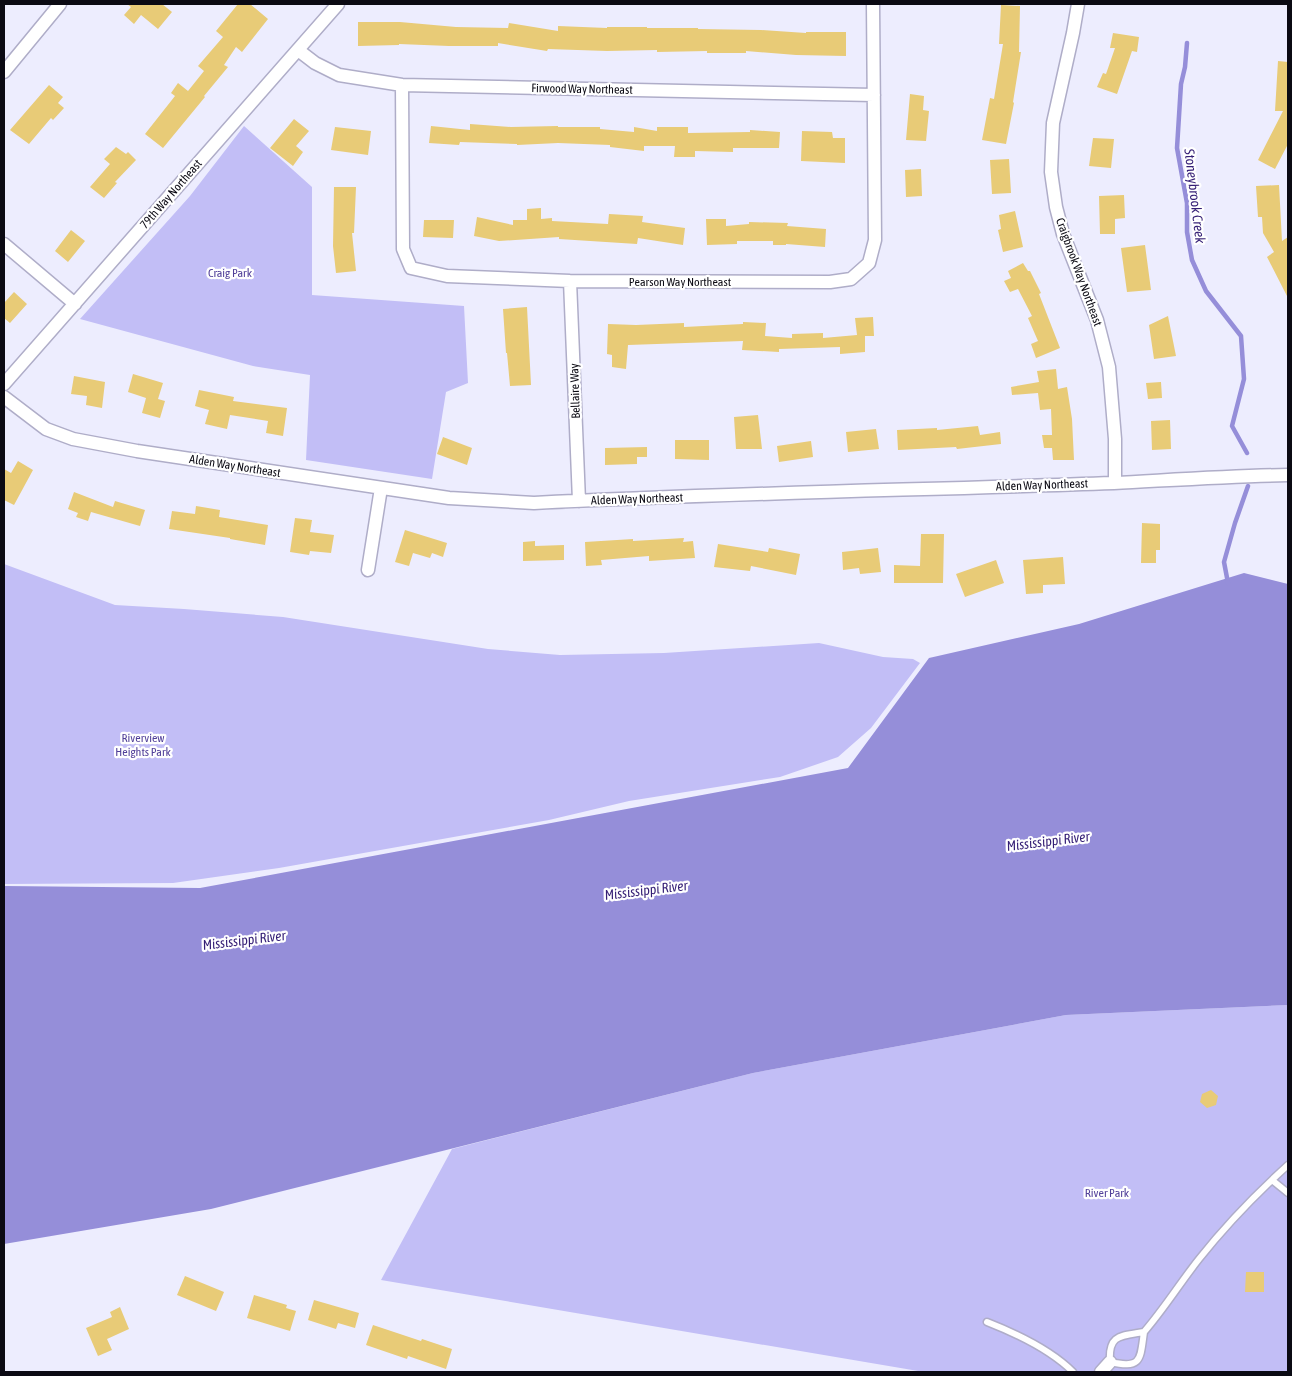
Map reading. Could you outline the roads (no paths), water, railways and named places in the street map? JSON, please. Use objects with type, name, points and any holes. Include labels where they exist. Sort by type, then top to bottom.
[{"type":"street","points":[[4,72],[60,4]]},
{"type":"street","name":"79th Way Northeast","points":[[4,384],[338,4]]},
{"type":"street","name":"Pearson Way Northeast","points":[[402,85],[403,250],[411,268],[448,276],[570,281],[830,282],[851,279],[869,263],[875,240],[873,4]]},
{"type":"street","name":"Craigbrook Way Northeast","points":[[1078,4],[1053,123],[1051,172],[1056,207],[1063,234],[1097,320],[1109,367],[1115,439],[1115,483]]},
{"type":"street","name":"Firwood Way Northeast","points":[[298,50],[315,63],[339,75],[402,85],[874,96]]},
{"type":"street","points":[[4,244],[75,304]]},
{"type":"street","name":"Bellaire Way","points":[[570,281],[579,501]]},
{"type":"street","name":"Alden Way Northeast","points":[[4,397],[46,429],[73,439],[137,452],[450,498],[488,501],[534,503],[1115,483],[1288,475]]},
{"type":"street","points":[[368,570],[381,488]]},
{"type":"street","points":[[1101,1372],[1110,1362]]},
{"type":"lane","points":[[1144,1332],[1119,1336],[1110,1346],[1110,1362],[1125,1365],[1133,1364],[1138,1360],[1142,1352],[1144,1332],[1212,1244],[1244,1207],[1288,1165]]},
{"type":"lane","points":[[1272,1180],[1288,1193]]},
{"type":"lane","points":[[987,1322],[1046,1351],[1073,1372]]},
{"type":"water","name":"Mississippi River","points":[[1244,573],[1288,584],[1288,1005],[1066,1015],[753,1073],[211,1209],[4,1244],[4,886],[200,888],[848,768],[929,658],[1079,624]]},
{"type":"waterway","name":"Stoneybrook Creek","points":[[1187,43],[1181,84],[1177,148],[1187,203],[1187,232],[1192,260],[1206,291],[1241,336],[1244,379],[1232,426],[1247,453]]},
{"type":"waterway","name":"Stoneybrook Creek","points":[[1228,583],[1224,562],[1248,486]]},
{"type":"park label","name":"Craig Park","points":[[230,273]]},
{"type":"park label","name":"Riverview Heights Park","points":[[143,745]]},
{"type":"park label","name":"River Park","points":[[1107,1193]]}]
